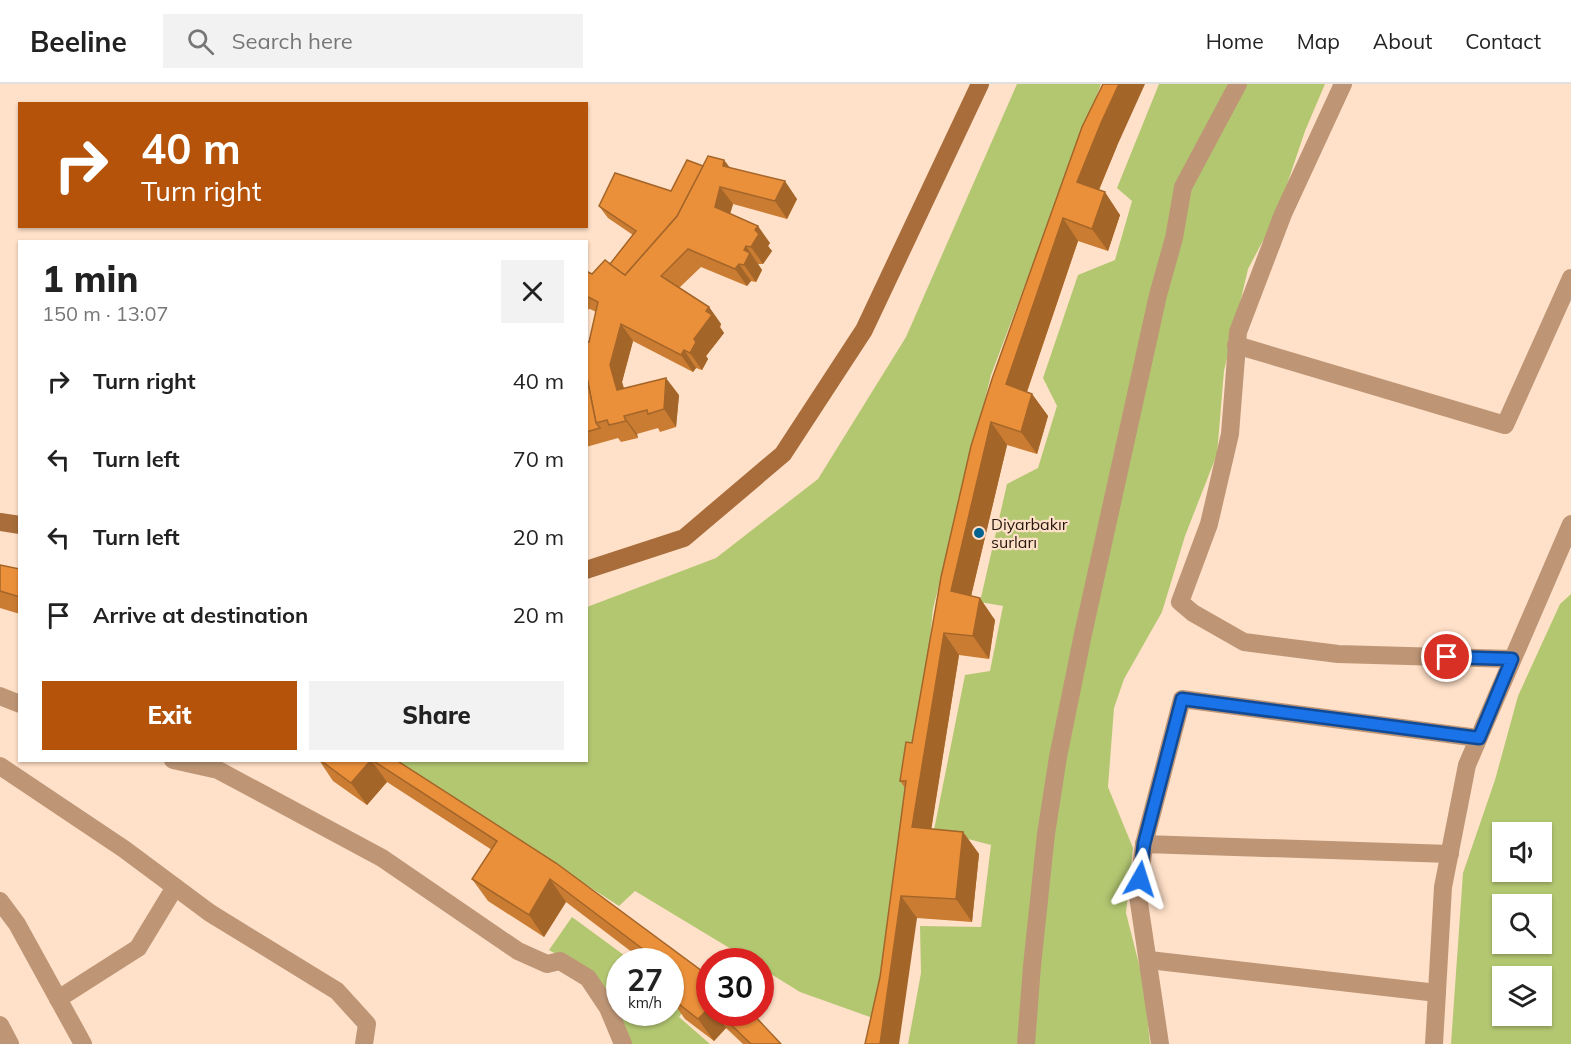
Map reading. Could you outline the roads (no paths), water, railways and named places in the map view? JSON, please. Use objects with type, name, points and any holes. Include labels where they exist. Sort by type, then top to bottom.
[{"type":"street","points":[[588,569],[684,538],[783,454],[864,330],[980,84]]},
{"type":"street","points":[[1026,1044],[1048,823],[1058,757],[1085,622],[1158,295],[1174,238],[1183,187],[1238,84]]},
{"type":"street","points":[[1343,84],[1283,214],[1238,332],[1230,434],[1209,524],[1180,602],[1192,613],[1244,642],[1338,654],[1512,659]]},
{"type":"street","points":[[1236,345],[1505,425],[1571,278]]},
{"type":"street","points":[[0,522],[18,525]]},
{"type":"street","points":[[1434,1044],[1443,887],[1467,765],[1570,526]]},
{"type":"street","points":[[0,696],[18,703]]},
{"type":"street","points":[[1160,1044],[1138,897],[1144,844],[1182,699],[1479,738]]},
{"type":"street","points":[[182,762],[218,770],[382,858],[518,951],[547,964],[560,961],[588,978],[608,1008],[623,1044]]},
{"type":"street","points":[[0,766],[210,913],[337,991],[367,1024],[364,1044]]},
{"type":"street","points":[[1144,844],[1450,854]]},
{"type":"street","points":[[58,999],[138,948],[175,887]]},
{"type":"street","points":[[0,901],[17,924],[83,1044]]},
{"type":"street","points":[[1149,960],[1437,993]]},
{"type":"street","points":[[0,1025],[10,1044]]},
{"type":"place","name":"Diyarbakır surları","points":[[979,533]]}]
